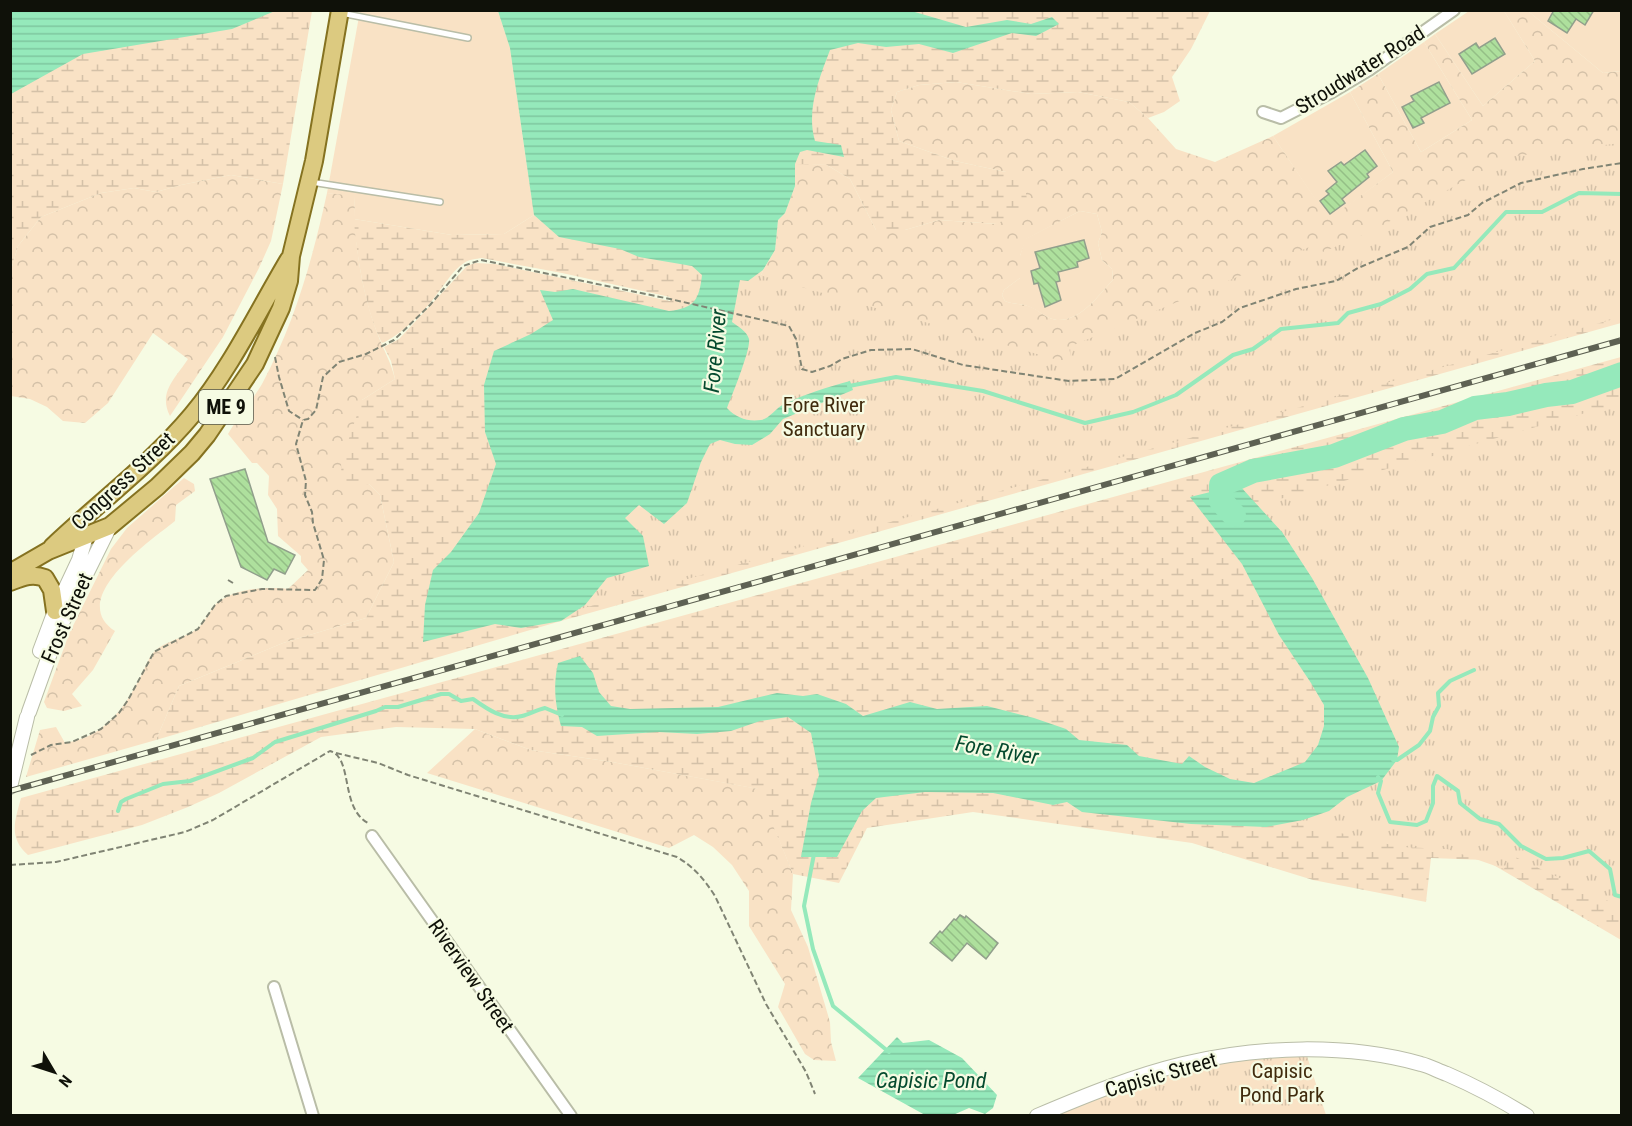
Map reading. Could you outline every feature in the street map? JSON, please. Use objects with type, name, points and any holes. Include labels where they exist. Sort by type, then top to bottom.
[{"type":"main road","name":"Congress Street","points":[[48,550],[110,526],[157,487],[192,453],[234,396],[259,356],[281,308],[289,281],[291,256],[309,182],[340,12]]},
{"type":"main road","name":"Congress Street","points":[[10,573],[48,550],[152,457],[193,414],[225,369],[291,256]]},
{"type":"main road","name":"ME 9","points":[[86,536],[106,510],[162,462],[202,418],[237,365],[263,304]]},
{"type":"main road","points":[[10,582],[27,575],[45,578],[52,590],[55,611]]},
{"type":"street","name":"Stroudwater Road","points":[[1263,112],[1281,118],[1332,92],[1369,70],[1454,10]]},
{"type":"street","name":"Frost Street","points":[[10,787],[28,714],[58,631],[110,526]]},
{"type":"street","name":"Frost Street","points":[[28,714],[33,676],[55,611],[80,560],[86,536]]},
{"type":"street","name":"Riverview Street","points":[[372,836],[571,1116]]},
{"type":"street","points":[[274,987],[313,1116]]},
{"type":"street","name":"Capisic Street","points":[[1037,1116],[1124,1083],[1180,1065],[1248,1053],[1305,1050],[1363,1052],[1423,1064],[1483,1090],[1527,1116]]},
{"type":"lane","points":[[340,12],[468,38]]},
{"type":"lane","points":[[309,182],[440,202]]},
{"type":"path","points":[[274,352],[289,411],[303,420],[308,419],[316,410],[323,377],[339,362],[366,354],[394,340],[438,296],[463,266],[481,260],[789,326],[796,339],[802,369],[812,372],[871,350],[912,349],[963,365],[1059,380],[1115,379],[1195,333],[1222,322],[1240,308],[1296,289],[1336,281],[1358,268],[1408,247],[1430,227],[1467,215],[1482,203],[1521,183],[1622,163]]},
{"type":"path","points":[[30,756],[51,746],[72,742],[101,729],[128,700],[153,652],[198,629],[215,605],[226,596],[279,588],[305,592],[315,590],[321,584],[323,551],[305,495],[306,481],[296,444],[303,420]]},
{"type":"path","points":[[228,580],[233,583]]},
{"type":"path","points":[[10,865],[56,862],[173,837],[213,820],[330,751],[378,763],[408,775],[676,857],[688,863],[715,896],[766,1004],[806,1072],[815,1094]]},
{"type":"path","points":[[336,753],[345,772],[351,805],[364,821],[381,829],[372,836]]},
{"type":"green space","points":[[10,11],[312,11],[283,184],[231,175],[156,192],[134,188],[101,193],[41,217],[18,246],[11,270]]},
{"type":"green space","points":[[360,11],[498,11],[510,47],[534,215],[504,234],[452,235],[354,219],[355,197],[327,193]]},
{"type":"green space","points":[[498,11],[1210,11],[1191,49],[1172,77],[1180,101],[1164,112],[1148,118],[1129,102],[1078,92],[1031,94],[956,82],[919,85],[897,92],[891,110],[899,141],[955,161],[1006,172],[1025,187],[1028,206],[997,224],[939,220],[905,230],[876,230],[850,179],[827,165],[796,164],[795,186],[785,213],[778,220],[775,250],[763,270],[746,323],[1067,395],[1621,163],[1621,323],[561,621],[156,740],[179,686],[283,643],[366,618],[394,562],[380,495],[369,484],[342,488],[341,462],[362,400],[395,379],[391,361],[384,347],[399,339],[467,266],[475,263],[495,264],[670,301],[670,297],[562,273],[482,258],[475,259],[460,266],[419,315],[404,329],[382,343],[371,316],[363,283],[354,219],[452,235],[504,234],[534,215],[510,48]]},
{"type":"green space","points":[[1469,11],[1504,11],[1535,61],[1483,106],[1435,34]]},
{"type":"green space","points":[[1504,11],[1528,11],[1603,73],[1621,71],[1621,163],[1122,384],[746,323],[763,270],[775,250],[778,220],[785,213],[795,186],[795,163],[827,165],[850,179],[876,230],[905,230],[939,220],[997,224],[1006,172],[955,161],[899,141],[891,110],[897,92],[919,85],[956,82],[1031,94],[1078,92],[1129,102],[1148,118],[1176,149],[1215,162],[1273,136],[1329,219],[1393,172],[1350,92],[1378,74],[1421,152],[1472,120],[1424,42],[1435,34],[1483,106],[1535,61]],"holes":[[[1080,211],[1097,214],[1102,232],[1098,243],[1102,260],[1112,269],[1113,280],[1089,306],[1074,316],[1057,320],[1047,317],[1030,306],[1005,301],[1002,295],[1004,290],[1020,278],[1020,256],[1026,239]]]},
{"type":"green space","points":[[1528,11],[1621,11],[1621,71],[1603,73]]},
{"type":"green space","points":[[1424,42],[1472,120],[1421,152],[1378,74]]},
{"type":"green space","points":[[1350,92],[1393,172],[1329,220],[1273,136]]},
{"type":"green space","name":"Fore River Sanctuary","points":[[1621,143],[1621,317],[566,613],[728,266],[1072,364],[1069,347],[1319,243],[1323,252],[1372,231],[1508,157]]},
{"type":"green space","points":[[231,175],[283,184],[271,241],[223,337],[170,416],[166,400],[167,393],[173,379],[188,359],[153,333],[108,403],[85,423],[63,421],[47,407],[30,399],[11,396],[11,270],[18,246],[41,217],[101,193],[134,188],[156,192]]},
{"type":"green space","points":[[327,193],[355,196],[357,249],[363,285],[372,319],[395,379],[362,400],[369,484],[380,495],[394,562],[366,618],[283,643],[179,686],[156,740],[26,777],[40,730],[56,727],[65,743],[91,735],[102,728],[120,710],[154,652],[163,645],[197,629],[221,600],[248,590],[288,589],[308,570],[301,562],[301,556],[278,536],[277,509],[268,495],[269,476],[257,463],[252,463],[228,434],[262,384],[284,338],[309,267]]},
{"type":"green space","points":[[1080,211],[1097,214],[1102,232],[1098,243],[1102,260],[1112,269],[1113,280],[1082,312],[1066,319],[1053,319],[1029,306],[1005,301],[1002,295],[1004,290],[1020,278],[1020,256],[1025,239]]},
{"type":"green space","points":[[1621,357],[1621,940],[1485,860],[1431,858],[1426,902],[1313,880],[1192,843],[973,812],[867,828],[839,883],[793,874],[758,789],[612,762],[531,750],[475,729],[396,727],[321,737],[219,793],[142,825],[28,855],[15,835],[15,821],[21,798]]},
{"type":"green space","points":[[1621,403],[1621,907],[1511,855],[1504,869],[1447,849],[1400,847],[1285,820],[1366,779],[1237,511]]},
{"type":"green space","points":[[184,478],[194,484],[195,491],[176,505],[175,521],[132,556],[117,571],[106,587],[100,603],[102,618],[115,631],[93,670],[72,694],[82,706],[64,711],[47,708],[44,702],[69,634],[111,549],[127,528]]},
{"type":"green space","points":[[475,729],[531,750],[612,762],[759,789],[793,874],[791,910],[808,947],[830,1022],[831,1042],[836,1061],[814,1060],[805,1054],[778,1007],[785,984],[749,926],[749,891],[732,865],[713,847],[694,835],[669,848],[427,773]]},
{"type":"green space","name":"Capisic Pond Park","points":[[1305,1050],[1326,1115],[1037,1116],[1180,1065]]},
{"type":"water","points":[[11,10],[275,11],[232,29],[83,54],[11,94]]},
{"type":"water","name":"Fore River","points":[[908,10],[966,27],[1007,20],[1031,24],[1052,17],[1059,24],[1036,36],[1012,33],[953,53],[919,44],[886,47],[858,43],[830,50],[815,95],[813,129],[815,141],[841,145],[844,157],[807,150],[800,152],[795,164],[795,186],[785,213],[778,220],[775,250],[763,270],[748,281],[740,280],[732,322],[746,334],[749,344],[727,408],[743,418],[761,420],[784,404],[817,391],[850,381],[853,390],[783,419],[770,434],[752,445],[720,440],[710,444],[701,462],[687,503],[664,524],[639,505],[625,518],[643,536],[649,566],[607,578],[585,605],[561,621],[521,628],[495,624],[423,642],[425,605],[433,570],[451,552],[479,513],[496,464],[485,432],[484,385],[494,351],[531,334],[553,320],[540,290],[555,292],[573,289],[669,311],[684,308],[694,302],[702,275],[692,266],[639,257],[620,249],[559,237],[534,215],[510,48],[498,11]]},
{"type":"water","name":"Fore River","points":[[1239,485],[1282,532],[1312,578],[1368,678],[1399,747],[1397,760],[1381,781],[1347,797],[1329,811],[1303,820],[1266,827],[1191,824],[1082,812],[1067,802],[1053,805],[993,793],[925,792],[876,798],[862,811],[837,857],[801,857],[811,803],[819,775],[811,733],[788,717],[760,721],[731,731],[697,734],[658,732],[597,736],[582,727],[561,726],[555,694],[558,663],[580,656],[593,673],[599,692],[611,706],[630,709],[718,707],[777,693],[803,696],[817,694],[846,704],[863,716],[910,702],[937,709],[987,706],[1066,729],[1079,740],[1127,745],[1139,756],[1182,764],[1189,756],[1230,779],[1254,783],[1305,762],[1318,745],[1324,726],[1324,705],[1279,635],[1242,564],[1190,497]]},
{"type":"water","name":"Capisic Pond","points":[[897,1037],[903,1043],[929,1040],[962,1058],[997,1095],[993,1108],[985,1114],[969,1108],[953,1115],[925,1115],[858,1078]]},
{"type":"building","points":[[1554,10],[1594,10],[1585,25],[1576,19],[1567,33],[1548,21]]},
{"type":"building","points":[[1495,38],[1505,54],[1472,74],[1459,54],[1476,43],[1479,48]]},
{"type":"building","points":[[1439,82],[1450,103],[1421,118],[1424,123],[1413,128],[1402,107],[1414,101],[1411,96]]},
{"type":"building","points":[[1365,150],[1377,166],[1367,174],[1369,177],[1342,199],[1345,203],[1330,214],[1320,201],[1329,194],[1326,191],[1337,182],[1328,171],[1341,162],[1344,165]]},
{"type":"building","points":[[1084,240],[1089,258],[1077,262],[1078,267],[1058,272],[1060,281],[1056,282],[1061,300],[1045,307],[1038,283],[1034,284],[1031,271],[1040,268],[1035,252]]},
{"type":"building","points":[[245,469],[268,542],[295,555],[285,574],[274,569],[267,580],[241,567],[210,479]]},
{"type":"building","points":[[960,915],[965,918],[966,916],[998,943],[986,959],[967,943],[952,961],[930,943],[940,931],[942,933]]},
{"type":"waterway","points":[[849,386],[896,377],[983,391],[1085,423],[1133,412],[1176,395],[1233,355],[1253,349],[1281,329],[1338,323],[1348,313],[1381,304],[1410,289],[1427,274],[1454,268],[1506,212],[1542,212],[1579,193],[1622,194]]},
{"type":"waterway","points":[[1234,515],[1221,501],[1221,485],[1253,471],[1334,456],[1404,429],[1442,422],[1475,408],[1572,392],[1622,374]]},
{"type":"waterway","points":[[1393,760],[1397,760],[1419,745],[1430,731],[1433,717],[1439,706],[1438,693],[1450,681],[1474,670]]},
{"type":"waterway","points":[[118,811],[121,802],[126,799],[163,784],[190,781],[253,758],[275,742],[385,707],[398,707],[441,694],[449,694],[461,701],[473,699],[490,710],[509,717],[522,716],[545,708],[562,715]]},
{"type":"waterway","points":[[1378,777],[1381,781],[1378,793],[1390,822],[1417,825],[1426,821],[1433,803],[1433,786],[1437,776],[1458,791],[1460,803],[1480,819],[1499,824],[1521,846],[1546,859],[1563,858],[1589,851],[1610,869],[1615,895],[1622,897]]},
{"type":"waterway","points":[[814,854],[804,906],[813,949],[833,1006],[889,1052]]},
{"type":"railway","points":[[10,791],[1622,340]]}]
